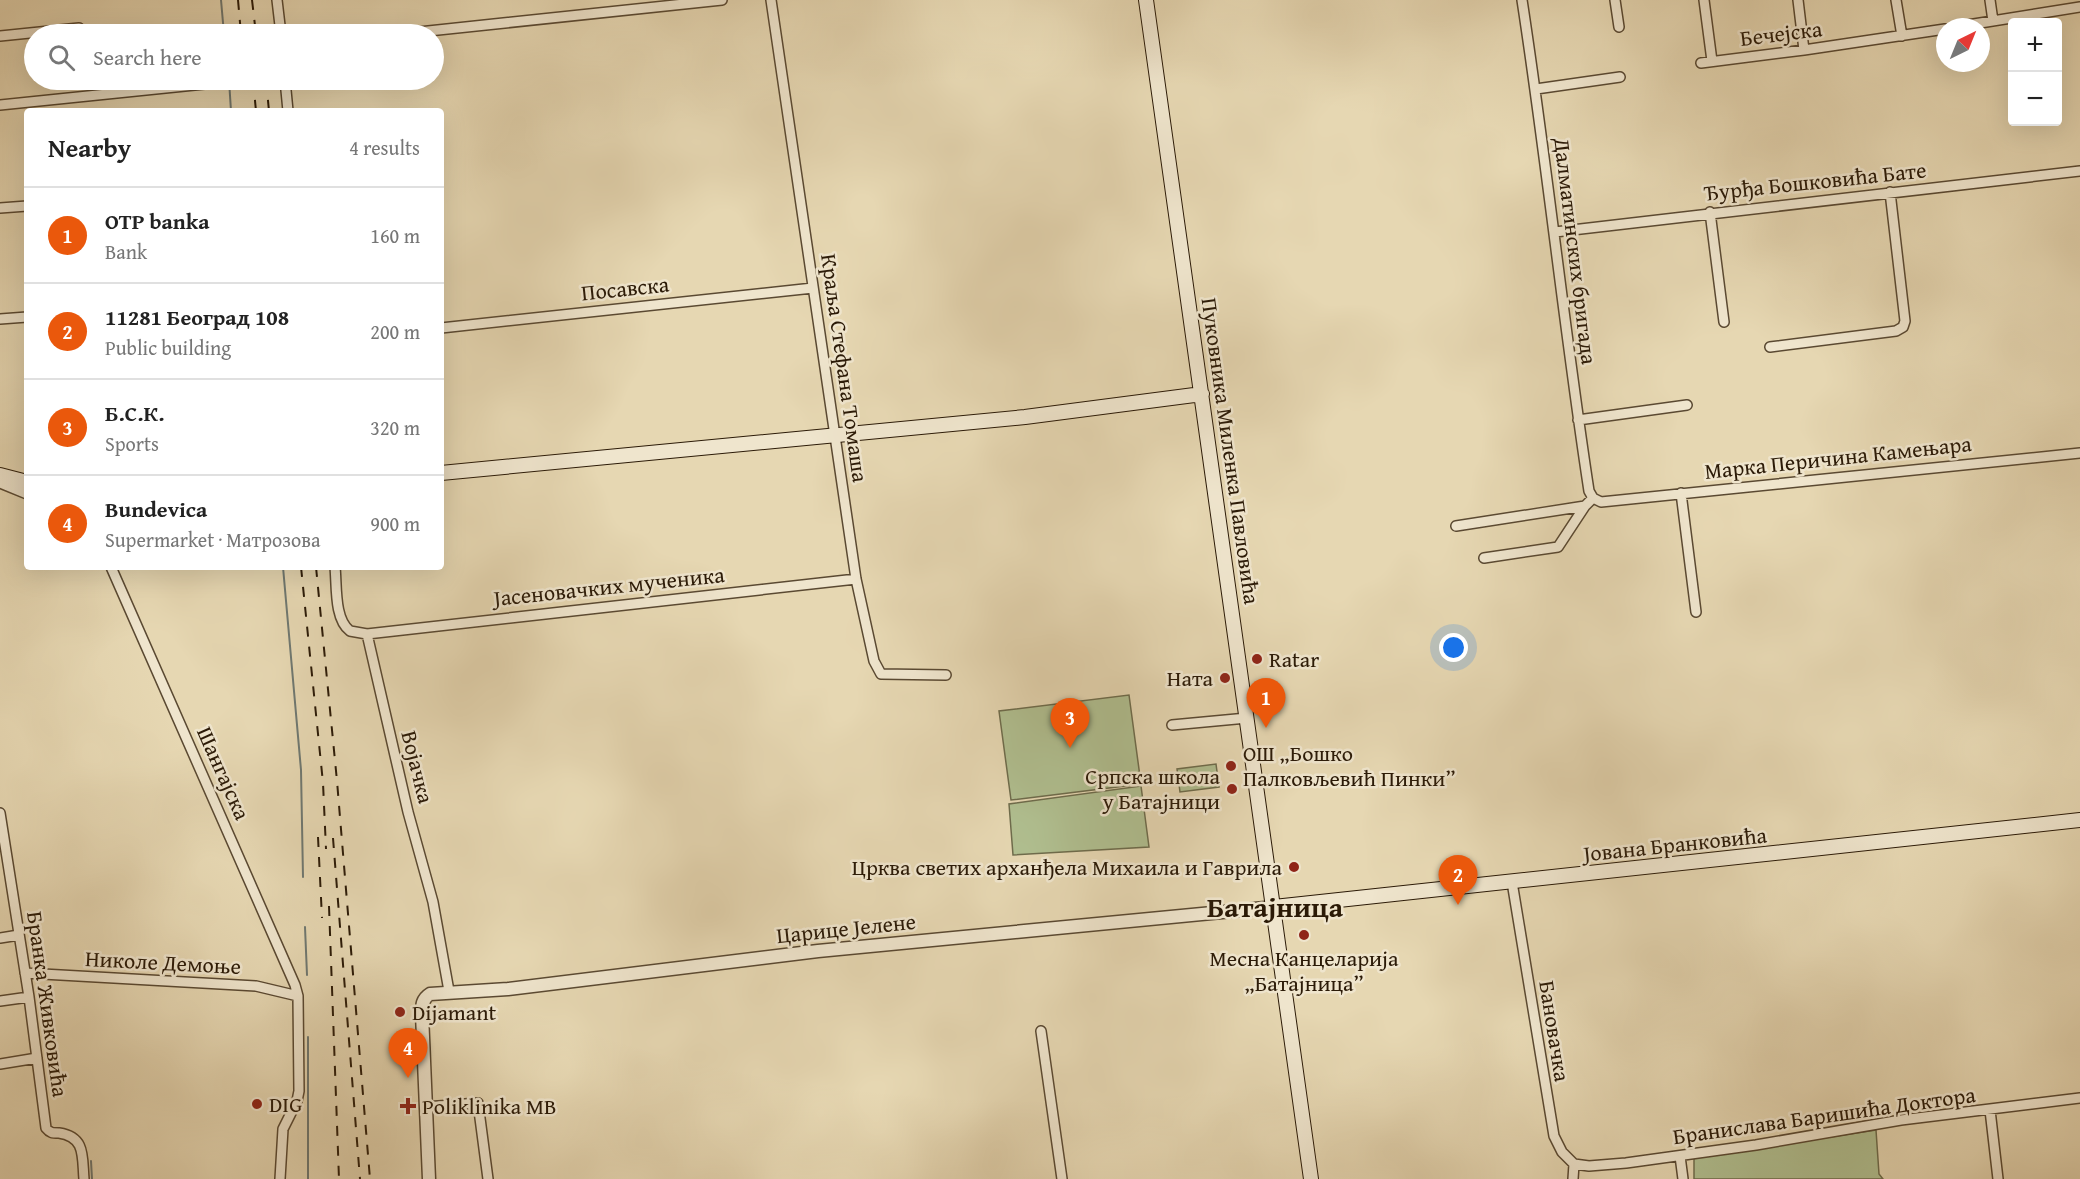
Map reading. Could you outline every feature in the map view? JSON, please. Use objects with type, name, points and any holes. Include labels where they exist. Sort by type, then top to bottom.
[{"type":"main road","name":"Пуковника Миленка Павловића","points":[[1146,0],[1311,1179]]},
{"type":"main road","points":[[444,473],[1025,417],[1202,394]]},
{"type":"main road","points":[[0,475],[24,481]]},
{"type":"main road","name":"Јована Бранковића","points":[[1274,907],[2080,820]]},
{"type":"street","points":[[277,0],[280,24]]},
{"type":"street","points":[[444,29],[722,0]]},
{"type":"street","name":"Краља Стефана Томаша","points":[[771,0],[856,579],[877,670],[881,674],[889,675],[946,675]]},
{"type":"street","name":"Далматинских бригада","points":[[1522,0],[1536,89],[1578,420],[1589,491],[1597,500]]},
{"type":"street","points":[[1615,0],[1619,27]]},
{"type":"street","points":[[1704,0],[1712,61]]},
{"type":"street","points":[[1797,0],[1804,50]]},
{"type":"street","points":[[1896,0],[1902,36]]},
{"type":"street","points":[[1990,0],[1993,21]]},
{"type":"street","points":[[1990,21],[2080,7]]},
{"type":"street","name":"Бечејска","points":[[1701,63],[1936,30]]},
{"type":"street","points":[[0,36],[24,34]]},
{"type":"street","points":[[1536,89],[1620,77]]},
{"type":"street","points":[[0,105],[146,90]]},
{"type":"street","points":[[286,90],[288,108]]},
{"type":"street","name":"Ђурђа Бошковића Бате","points":[[1555,232],[1710,212],[2080,171]]},
{"type":"street","points":[[1770,347],[1896,331],[1903,327],[1905,321],[1890,192]]},
{"type":"street","points":[[0,208],[24,206]]},
{"type":"street","points":[[1710,212],[1724,322]]},
{"type":"street","name":"Посавска","points":[[444,328],[813,288]]},
{"type":"street","points":[[0,319],[24,317]]},
{"type":"street","points":[[1578,420],[1687,405]]},
{"type":"street","name":"Марка Перичина Камењара","points":[[1597,500],[2080,453]]},
{"type":"street","points":[[0,483],[24,493]]},
{"type":"street","points":[[1681,493],[1696,612]]},
{"type":"street","points":[[1455,526],[1585,506],[1597,500]]},
{"type":"street","points":[[1484,558],[1558,547],[1585,506]]},
{"type":"street","name":"Шангајска","points":[[112,570],[269,921],[292,975],[298,996],[299,1091],[297,1101],[284,1129],[280,1179]]},
{"type":"street","points":[[335,570],[343,624],[350,632],[367,634]]},
{"type":"street","name":"Јасеновачких мученика","points":[[367,634],[856,579]]},
{"type":"street","name":"Војачка","points":[[367,634],[408,812],[433,902],[449,991]]},
{"type":"street","points":[[1172,725],[1247,718]]},
{"type":"street","name":"Бранка Живковића","points":[[0,813],[29,996],[46,1128],[51,1132],[72,1137],[78,1142],[84,1179]]},
{"type":"street","name":"Бановачка","points":[[1512,882],[1554,1136],[1562,1152],[1574,1164]]},
{"type":"street","name":"Царице Јелене","points":[[424,1107],[422,1004],[425,997],[430,994],[508,989],[818,951],[1274,907]]},
{"type":"street","points":[[0,938],[19,935]]},
{"type":"street","name":"Николе Демоње","points":[[25,973],[256,986],[298,996]]},
{"type":"street","points":[[0,1001],[29,996]]},
{"type":"street","points":[[1041,1031],[1062,1179]]},
{"type":"street","points":[[0,1064],[37,1058]]},
{"type":"street","name":"Бранислава Баришића Доктора","points":[[1574,1164],[1589,1166],[1626,1164],[1901,1120],[2080,1098]]},
{"type":"street","points":[[429,1179],[424,1107],[478,1103],[488,1179]]},
{"type":"street","points":[[1990,1110],[1998,1179]]},
{"type":"street","points":[[1680,1156],[1683,1179]]},
{"type":"street","points":[[1573,1179],[1574,1164]]},
{"type":"green space","points":[[1129,695],[1141,784],[1011,800],[999,711]]},
{"type":"green space","points":[[1216,764],[1219,787],[1180,792],[1177,769]]},
{"type":"green space","points":[[1141,786],[1149,847],[1013,855],[1009,804]]},
{"type":"green space","points":[[1876,1130],[1879,1174],[1883,1179],[1694,1179],[1694,1158]]},
{"type":"waterway","points":[[221,0],[223,24]]},
{"type":"waterway","points":[[230,90],[231,108]]},
{"type":"waterway","points":[[283,570],[301,770],[303,877]]},
{"type":"waterway","points":[[305,927],[307,975]]},
{"type":"waterway","points":[[308,1037],[308,1179]]},
{"type":"waterway","points":[[91,1161],[92,1179]]},
{"type":"railway","points":[[238,0],[240,24]]},
{"type":"railway","points":[[252,0],[255,24]]},
{"type":"railway","points":[[254,90],[256,108]]},
{"type":"railway","points":[[267,90],[269,108]]},
{"type":"railway","points":[[301,570],[323,783],[326,849]]},
{"type":"railway","points":[[316,570],[337,781],[370,1179]]},
{"type":"railway","points":[[318,837],[322,918]]},
{"type":"railway","points":[[333,838],[360,1179]]},
{"type":"railway","points":[[329,906],[339,1179]]},
{"type":"place","name":"Ratar","points":[[1257,659]]},
{"type":"place","name":"Ната","points":[[1225,678]]},
{"type":"place","name":"OTP banka","points":[[1266,728]]},
{"type":"place","name":"Б.С.К.","points":[[1070,748]]},
{"type":"place","name":"ОШ „Бошко Палковљевић Пинки”","points":[[1231,766]]},
{"type":"place","name":"Српска школа у Батајници","points":[[1232,789]]},
{"type":"place","name":"Црква светих арханђела Михаила и Гаврила","points":[[1294,867]]},
{"type":"place","name":"11281 Београд 108","points":[[1458,905]]},
{"type":"place","name":"Месна Канцеларија „Батајница”","points":[[1304,935]]},
{"type":"place","name":"Dijamant","points":[[400,1012]]},
{"type":"place","name":"Bundevica","points":[[408,1078]]},
{"type":"place","name":"DIG","points":[[257,1104]]},
{"type":"place","name":"Poliklinika MB","points":[[408,1106]]},
{"type":"district","name":"Батајница","points":[[1275,907]]}]
